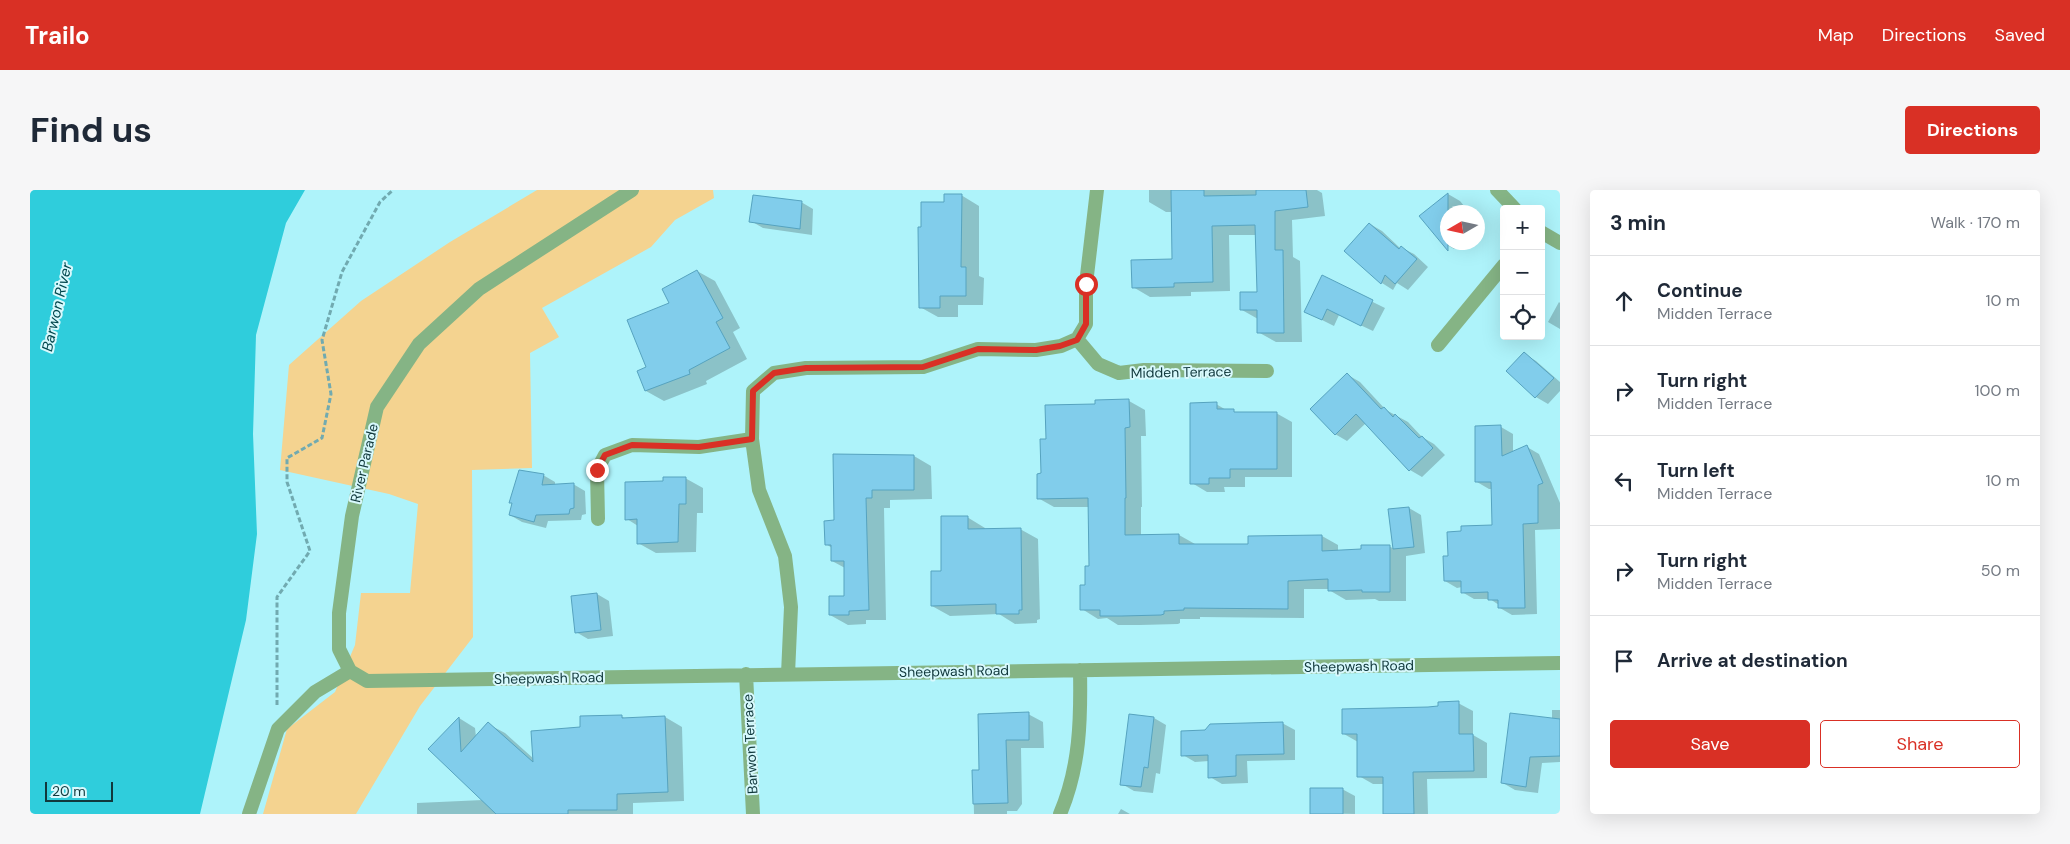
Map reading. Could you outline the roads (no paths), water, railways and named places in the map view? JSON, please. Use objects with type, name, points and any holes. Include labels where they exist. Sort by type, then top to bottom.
[{"type":"street","name":"River Parade","points":[[350,671],[340,649],[339,613],[352,516],[377,407],[419,344],[479,289],[632,190]]},
{"type":"street","points":[[788,674],[791,607],[785,556],[759,490],[752,439],[753,391],[774,373],[806,368],[923,367],[978,349],[1036,350],[1060,346],[1077,340],[1086,324],[1086,284],[1097,190]]},
{"type":"street","points":[[1497,190],[1510,205]]},
{"type":"street","points":[[1545,234],[1560,243]]},
{"type":"street","points":[[1438,345],[1500,270]]},
{"type":"street","name":"Midden Terrace","points":[[1077,340],[1098,364],[1119,373],[1144,370],[1267,371]]},
{"type":"street","points":[[598,519],[597,470],[605,455],[632,445],[699,447],[752,439]]},
{"type":"street","name":"Sheepwash Road","points":[[350,671],[367,681],[1560,663]]},
{"type":"street","points":[[1060,814],[1070,791],[1078,749],[1081,716],[1080,670]]},
{"type":"street","points":[[249,814],[278,729],[315,692],[350,671]]},
{"type":"street","name":"Barwon Terrace","points":[[746,674],[753,814]]},
{"type":"water","name":"Barwon River","points":[[30,190],[305,190],[286,223],[256,335],[253,434],[257,534],[246,620],[200,814],[30,814]]}]
